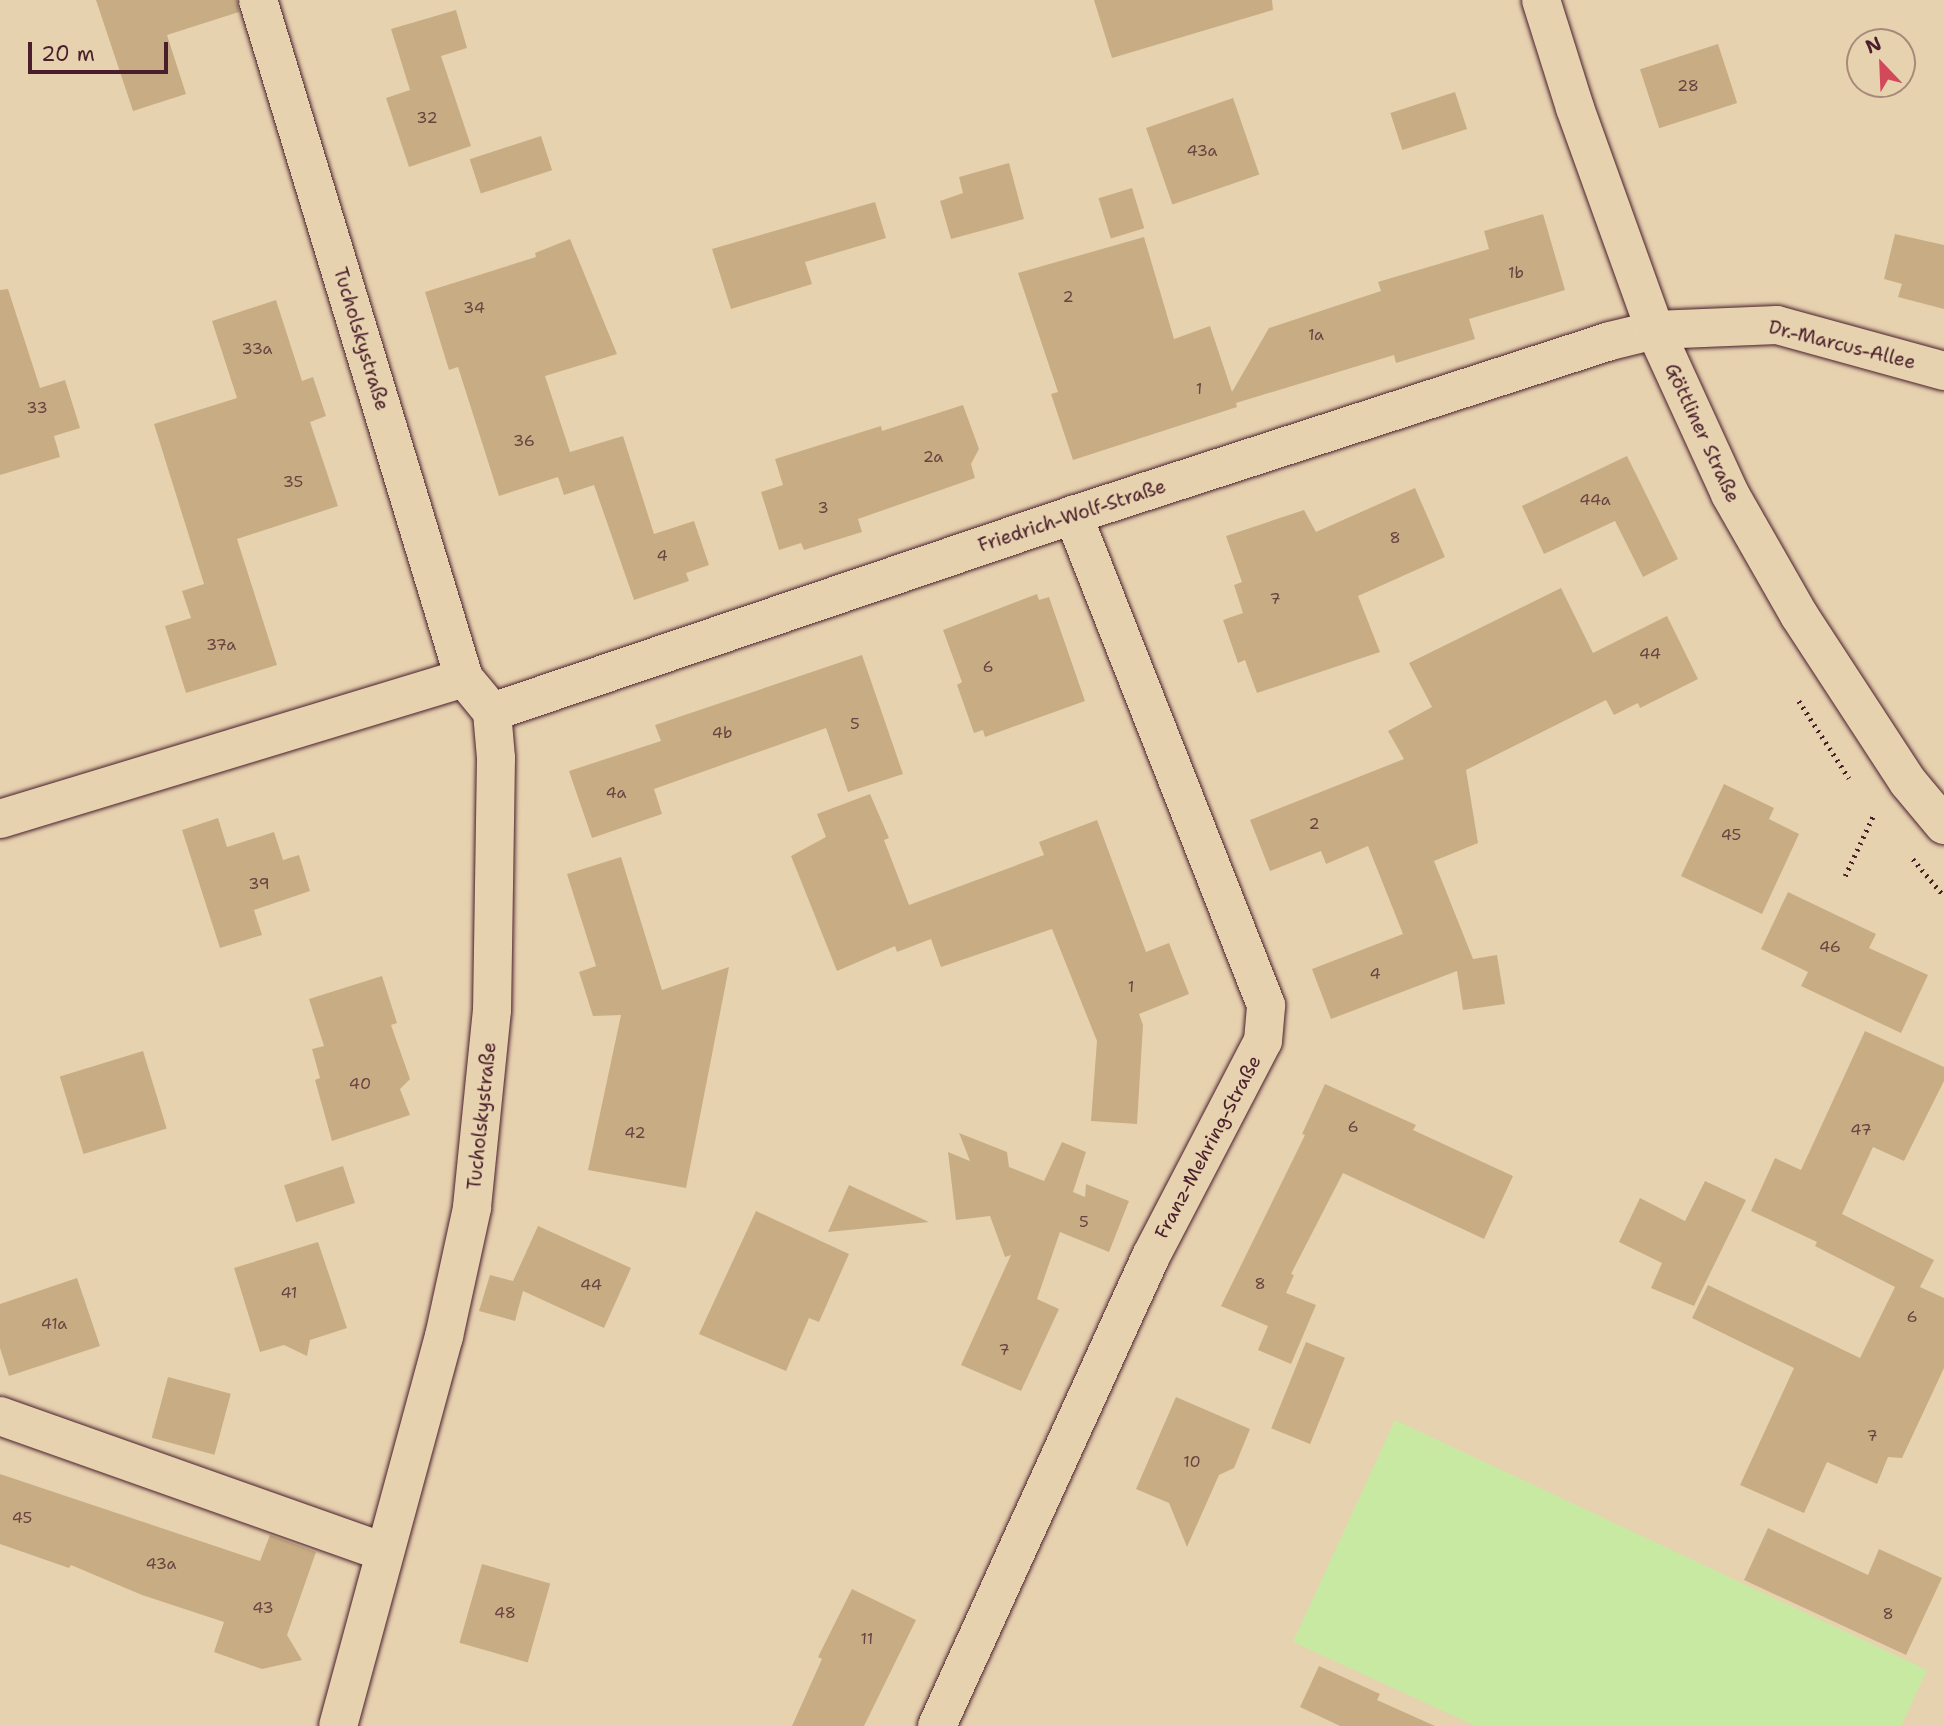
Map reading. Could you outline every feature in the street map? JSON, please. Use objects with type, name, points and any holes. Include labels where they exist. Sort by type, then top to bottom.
[{"type":"street","name":"Tucholskystraße","points":[[258,0],[464,678],[492,712],[496,758],[492,1010],[483,1121],[472,1208],[444,1336],[338,1726]]},
{"type":"street","name":"Göttliner Straße","points":[[1541,0],[1575,108],[1655,330],[1730,494],[1799,615],[1908,782],[1944,825]]},
{"type":"street","name":"Dr.-Marcus-Allee","points":[[1655,330],[1777,325],[1944,371]]},
{"type":"street","name":"Friedrich-Wolf-Straße","points":[[492,712],[1073,515],[1610,341],[1655,330]]},
{"type":"street","name":"Franz-Mehring-Straße","points":[[937,1726],[1151,1256],[1263,1041],[1266,1005],[1073,515]]},
{"type":"street","points":[[0,819],[464,678]]},
{"type":"street","points":[[0,1416],[385,1552]]},
{"type":"path","points":[[1845,876],[1874,814]]},
{"type":"green space","points":[[1395,1420],[1927,1670],[1901,1726],[1476,1726],[1293,1642]]},
{"type":"building","points":[[96,0],[237,0],[239,12],[167,35],[186,94],[133,111]]},
{"type":"building","points":[[1094,0],[1272,0],[1273,10],[1112,58]]},
{"type":"building","points":[[456,10],[467,48],[441,56],[471,146],[409,167],[386,98],[410,90],[391,29]]},
{"type":"building","points":[[1718,44],[1737,103],[1659,128],[1640,69]]},
{"type":"building","points":[[1455,92],[1467,129],[1402,150],[1390,113]]},
{"type":"building","points":[[1233,98],[1259,175],[1172,205],[1146,128]]},
{"type":"building","points":[[541,136],[552,170],[481,193],[470,159]]},
{"type":"building","points":[[1009,163],[1024,219],[951,239],[940,201],[963,193],[959,177]]},
{"type":"building","points":[[1132,188],[1144,228],[1111,238],[1099,198]]},
{"type":"building","points":[[875,202],[886,238],[805,262],[812,284],[731,309],[712,249]]},
{"type":"building","points":[[1543,214],[1565,290],[1469,319],[1475,339],[1396,363],[1394,355],[1236,403],[1237,407],[1073,460],[1051,394],[1058,392],[1018,273],[1144,237],[1174,339],[1210,326],[1232,392],[1269,328],[1381,291],[1378,282],[1489,249],[1484,231]]},
{"type":"building","points":[[1895,234],[1944,245],[1944,309],[1898,297],[1902,284],[1884,279]]},
{"type":"building","points":[[570,239],[617,354],[545,376],[570,452],[623,436],[654,534],[694,521],[709,565],[686,573],[689,581],[634,600],[594,485],[564,495],[558,477],[499,496],[458,367],[449,370],[425,292],[536,257],[535,253]]},
{"type":"building","points":[[8,289],[40,388],[65,380],[80,428],[54,436],[60,457],[0,475],[0,290]]},
{"type":"building","points":[[276,300],[302,381],[313,377],[326,416],[310,422],[338,506],[237,539],[277,665],[186,693],[165,626],[191,618],[182,591],[204,584],[154,424],[237,398],[212,321]]},
{"type":"building","points":[[963,405],[979,449],[971,464],[975,478],[858,519],[862,532],[804,550],[801,543],[779,550],[761,492],[783,485],[775,459],[881,426],[882,431]]},
{"type":"building","points":[[1627,456],[1678,559],[1643,577],[1615,521],[1544,554],[1522,506]]},
{"type":"building","points":[[1415,488],[1445,557],[1358,596],[1380,652],[1257,693],[1245,660],[1238,663],[1223,620],[1243,613],[1234,585],[1242,582],[1226,536],[1304,510],[1316,532]]},
{"type":"building","points":[[1561,588],[1593,653],[1667,616],[1698,679],[1640,708],[1638,703],[1614,715],[1606,700],[1466,770],[1478,843],[1434,861],[1473,959],[1497,955],[1505,1004],[1463,1010],[1457,971],[1331,1019],[1312,969],[1403,934],[1368,846],[1326,864],[1321,851],[1270,871],[1250,820],[1404,759],[1388,731],[1432,707],[1409,663]]},
{"type":"building","points":[[1037,594],[1039,600],[1049,597],[1085,701],[985,737],[983,730],[974,733],[957,685],[962,682],[943,630]]},
{"type":"building","points":[[862,655],[903,774],[848,792],[826,728],[654,789],[662,814],[592,838],[569,771],[661,741],[655,725]]},
{"type":"building","points":[[1724,784],[1774,808],[1769,819],[1799,834],[1762,914],[1681,876]]},
{"type":"building","points":[[870,794],[889,838],[884,840],[909,905],[1044,855],[1039,842],[1097,820],[1146,952],[1169,943],[1189,994],[1139,1014],[1143,1025],[1137,1124],[1091,1121],[1097,1041],[1052,929],[941,967],[931,939],[897,952],[895,946],[837,971],[791,856],[826,837],[817,814]]},
{"type":"building","points":[[218,818],[227,847],[274,832],[283,860],[299,855],[310,891],[254,910],[262,935],[220,948],[182,830]]},
{"type":"building","points":[[621,857],[662,990],[729,967],[686,1188],[588,1170],[621,1015],[593,1016],[579,972],[596,966],[567,874]]},
{"type":"building","points":[[1788,892],[1876,934],[1869,948],[1928,975],[1901,1033],[1801,986],[1808,972],[1761,949]]},
{"type":"building","points":[[382,976],[397,1023],[391,1025],[410,1079],[400,1089],[410,1115],[332,1141],[315,1080],[320,1078],[312,1049],[324,1046],[309,999]]},
{"type":"building","points":[[1865,1031],[1944,1067],[1944,1081],[1904,1161],[1873,1147],[1842,1214],[1934,1260],[1920,1287],[1944,1298],[1944,1368],[1902,1458],[1888,1457],[1877,1484],[1827,1462],[1804,1513],[1740,1485],[1794,1368],[1692,1318],[1708,1285],[1860,1358],[1895,1287],[1815,1246],[1817,1242],[1751,1211],[1775,1158],[1801,1170]]},
{"type":"building","points":[[143,1051],[167,1128],[83,1154],[60,1076]]},
{"type":"building","points":[[1325,1084],[1416,1125],[1413,1130],[1513,1176],[1484,1239],[1343,1173],[1291,1274],[1294,1275],[1286,1293],[1316,1305],[1291,1364],[1258,1350],[1268,1326],[1221,1306],[1305,1135],[1302,1134]]},
{"type":"building","points":[[959,1133],[1007,1152],[1009,1167],[1044,1181],[1062,1142],[1086,1152],[1073,1192],[1085,1197],[1086,1184],[1129,1201],[1109,1252],[1060,1232],[1037,1299],[1059,1309],[1021,1391],[961,1365],[1011,1255],[1005,1257],[990,1216],[956,1220],[948,1152],[970,1161]]},
{"type":"building","points":[[343,1166],[355,1203],[296,1222],[284,1185]]},
{"type":"building","points":[[1705,1181],[1746,1200],[1694,1306],[1651,1288],[1662,1263],[1619,1242],[1640,1198],[1685,1221]]},
{"type":"building","points":[[849,1185],[929,1222],[828,1232]]},
{"type":"building","points":[[756,1211],[849,1254],[819,1322],[809,1318],[786,1371],[699,1334]]},
{"type":"building","points":[[538,1226],[631,1268],[604,1328],[523,1291],[515,1321],[479,1311],[490,1275],[513,1281]]},
{"type":"building","points":[[318,1242],[347,1328],[310,1340],[307,1356],[284,1345],[260,1352],[234,1268]]},
{"type":"building","points":[[77,1278],[100,1346],[9,1376],[0,1348],[0,1304]]},
{"type":"building","points":[[1306,1342],[1345,1358],[1310,1444],[1271,1428]]},
{"type":"building","points":[[168,1377],[231,1394],[214,1455],[152,1438]]},
{"type":"building","points":[[1176,1397],[1250,1429],[1234,1468],[1219,1475],[1187,1547],[1169,1503],[1136,1489]]},
{"type":"building","points":[[0,1474],[260,1561],[270,1535],[316,1552],[287,1635],[302,1660],[262,1669],[214,1652],[224,1622],[142,1595],[71,1565],[69,1568],[0,1544]]},
{"type":"building","points":[[1768,1528],[1868,1575],[1879,1549],[1942,1578],[1906,1655],[1744,1580]]},
{"type":"building","points":[[482,1564],[550,1584],[528,1662],[459,1643]]},
{"type":"building","points":[[852,1589],[916,1620],[864,1726],[792,1726],[822,1659],[818,1657]]},
{"type":"building","points":[[1319,1666],[1380,1694],[1377,1700],[1435,1726],[1340,1726],[1300,1707]]}]
